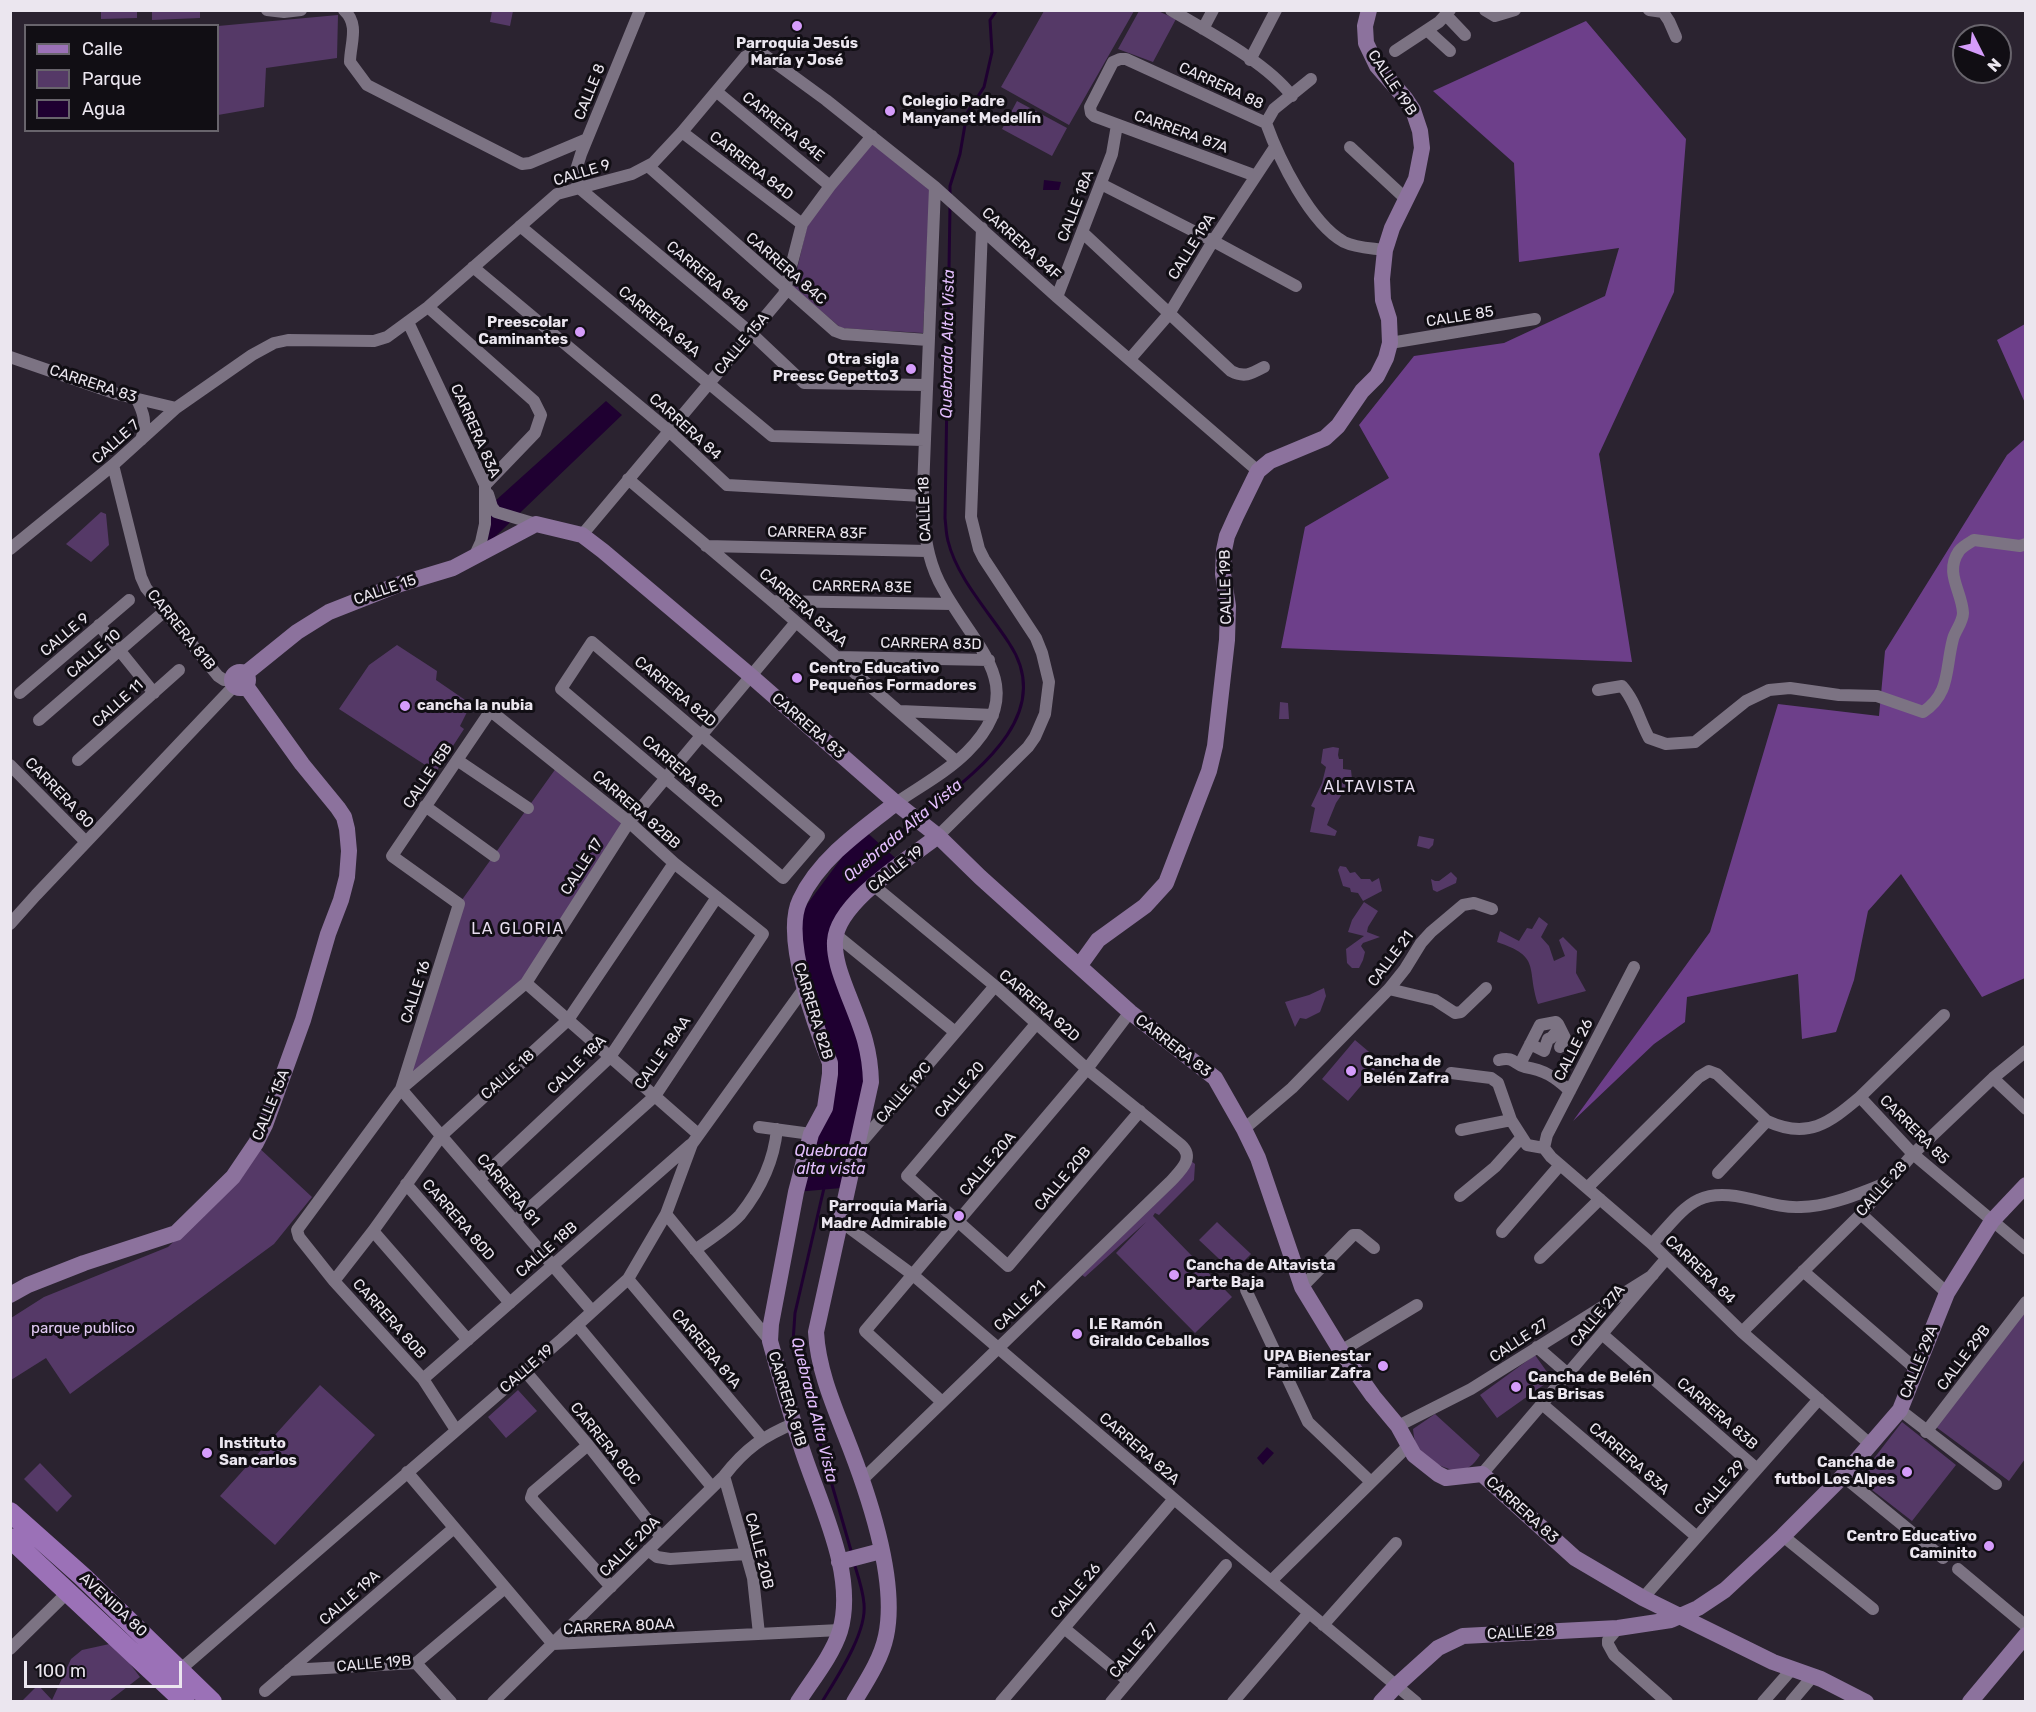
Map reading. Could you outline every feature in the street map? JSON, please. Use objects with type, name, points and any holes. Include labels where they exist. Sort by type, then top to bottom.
[{"type":"main road","name":"AVENIDA 80","points":[[10,1512],[83,1577],[212,1701]]},
{"type":"main road","name":"AVENIDA 80","points":[[10,1538],[185,1701]]},
{"type":"street","points":[[267,10],[284,12],[301,10]]},
{"type":"street","points":[[344,10],[350,15],[354,34],[350,62],[367,85],[522,164],[530,163],[587,139]]},
{"type":"street","name":"CALLE 8","points":[[578,188],[576,170],[640,10]]},
{"type":"street","points":[[1171,10],[1250,60],[1279,81],[1292,96]]},
{"type":"street","points":[[1203,29],[1213,10]]},
{"type":"street","points":[[1250,60],[1276,10]]},
{"type":"street","name":"CALLE 19B","points":[[1080,965],[1098,940],[1144,906],[1166,882],[1209,771],[1215,746],[1227,640],[1228,606],[1223,574],[1224,550],[1227,536],[1258,471],[1270,460],[1325,438],[1338,426],[1362,391],[1377,376],[1386,358],[1390,343],[1389,319],[1383,300],[1382,279],[1385,250],[1392,228],[1416,179],[1421,161],[1420,130],[1417,119],[1405,98],[1377,66],[1366,43],[1365,26],[1369,10]]},
{"type":"street","points":[[1485,10],[1496,16],[1515,10]]},
{"type":"street","points":[[1649,10],[1663,12],[1670,21],[1676,37]]},
{"type":"street","points":[[1395,51],[1428,30],[1449,12],[1465,35]]},
{"type":"street","points":[[1428,30],[1450,51]]},
{"type":"street","name":"CALLE 9","points":[[274,343],[304,340],[381,340],[428,307],[557,194],[632,174],[648,166],[682,132],[745,57],[754,52]]},
{"type":"street","name":"CARRERA 84F","points":[[754,52],[763,54],[826,100],[936,187],[1057,297],[1258,471]]},
{"type":"street","name":"CARRERA 88","points":[[1096,117],[1090,112],[1090,107],[1113,62],[1120,58],[1266,123],[1275,147],[1303,199],[1334,234],[1352,245],[1385,250]]},
{"type":"street","points":[[1266,123],[1274,109],[1311,79]]},
{"type":"street","name":"CARRERA 84E","points":[[717,92],[830,186]]},
{"type":"street","name":"CARRERA 87A","points":[[1096,117],[1256,176]]},
{"type":"street","name":"CALLE 18A","points":[[1057,297],[1112,154],[1117,125]]},
{"type":"street","name":"CARRERA 84D","points":[[682,132],[802,224]]},
{"type":"street","name":"CALLE 15A","points":[[582,535],[780,299],[786,289],[802,224],[872,136]]},
{"type":"street","name":"CALLE 19A","points":[[1130,359],[1169,314],[1213,241],[1275,147]]},
{"type":"street","points":[[1350,147],[1406,199]]},
{"type":"street","name":"CARRERA 84C","points":[[648,166],[836,331],[843,334],[928,340]]},
{"type":"street","points":[[1101,184],[1296,286]]},
{"type":"street","name":"CALLE 18","points":[[902,807],[966,753],[983,734],[993,715],[998,695],[989,660],[943,590],[927,550],[922,496],[936,187]]},
{"type":"street","name":"CARRERA 84B","points":[[578,188],[750,332],[804,383],[927,385]]},
{"type":"street","name":"CARRERA 84A","points":[[520,225],[772,436],[924,440]]},
{"type":"street","name":"CALLE 19","points":[[858,1146],[871,1082],[871,1066],[864,1030],[840,972],[836,952],[836,935],[845,916],[873,885],[938,836],[1008,769],[1035,737],[1044,714],[1048,682],[1047,670],[1036,638],[984,559],[979,549],[971,517],[982,228]]},
{"type":"street","points":[[1082,232],[1231,371],[1248,375],[1264,367]]},
{"type":"street","name":"CARRERA 84","points":[[473,267],[669,430],[731,487],[922,496]]},
{"type":"street","points":[[428,307],[534,401],[541,415],[535,433],[485,484]]},
{"type":"street","name":"CALLE 85","points":[[1390,343],[1535,319]]},
{"type":"street","name":"CARRERA 83A","points":[[408,322],[485,484],[485,524],[481,542],[474,557]]},
{"type":"street","name":"CALLE 7","points":[[10,549],[114,465],[176,408],[252,355],[274,343]]},
{"type":"street","name":"CARRERA 83","points":[[10,357],[117,394],[176,408]]},
{"type":"street","points":[[136,398],[145,419],[145,430],[141,440]]},
{"type":"street","name":"CARRERA 81B","points":[[114,465],[141,577],[146,588],[218,676],[224,680],[239,681],[338,808],[347,829],[349,851]]},
{"type":"street","name":"CARRERA 83AA","points":[[628,479],[956,761]]},
{"type":"street","name":"CARRERA 83","points":[[485,484],[492,507],[496,512],[582,535],[938,836],[980,878],[1130,1012],[1215,1078],[1258,1158],[1302,1287],[1341,1351],[1398,1426],[1414,1455],[1427,1467],[1446,1478],[1482,1474],[1575,1558],[1643,1598],[1773,1662],[1813,1676],[1866,1701]]},
{"type":"street","name":"CALLE 15","points":[[10,924],[239,681],[297,632],[329,612],[389,588],[453,568],[536,524]]},
{"type":"street","points":[[1598,690],[1622,686],[1629,693],[1649,738],[1666,744],[1695,742],[1746,701],[1769,690],[1790,688],[1839,695],[1877,696],[1923,712],[1935,704],[1944,688],[1954,637],[1963,616],[1960,596],[1952,574],[1959,551],[1974,540],[2020,546],[2025,544]]},
{"type":"street","name":"CARRERA 83F","points":[[706,546],[927,550]]},
{"type":"street","name":"CALLE 9","points":[[21,693],[129,600]]},
{"type":"street","name":"CARRERA 83E","points":[[772,601],[952,604]]},
{"type":"street","name":"CALLE 10","points":[[39,720],[166,610]]},
{"type":"street","name":"CALLE 17","points":[[297,1230],[401,1089],[526,982],[629,822],[796,622]]},
{"type":"street","points":[[99,625],[154,693]]},
{"type":"street","name":"CARRERA 82D","points":[[561,689],[592,642],[702,735],[819,836],[783,878]]},
{"type":"street","name":"CARRERA 83D","points":[[837,657],[989,660]]},
{"type":"street","name":"CALLE 11","points":[[78,760],[179,670]]},
{"type":"street","name":"CARRERA 82C","points":[[561,689],[783,878]]},
{"type":"street","points":[[900,711],[993,715]]},
{"type":"street","name":"CARRERA 82BB","points":[[489,713],[492,712],[559,764],[674,863],[763,934]]},
{"type":"street","name":"CALLE 15B","points":[[459,904],[392,856],[489,713]]},
{"type":"street","points":[[457,760],[528,808]]},
{"type":"street","name":"CARRERA 80","points":[[10,765],[86,842]]},
{"type":"street","points":[[425,806],[494,855]]},
{"type":"street","name":"CARRERA 82B","points":[[811,1134],[825,1108],[830,1064],[795,955],[794,922],[799,902],[811,881],[828,861],[863,828],[902,807]]},
{"type":"street","name":"CALLE 15A","points":[[10,1294],[84,1263],[172,1235],[181,1229],[233,1177],[265,1125],[299,1032],[345,885],[349,851]]},
{"type":"street","name":"CALLE 18","points":[[334,1281],[442,1135],[568,1020],[674,863]]},
{"type":"street","name":"CARRERA 82D","points":[[873,885],[995,987],[1087,1069],[1185,1149]]},
{"type":"street","name":"CALLE 18A","points":[[480,1179],[610,1057],[717,897]]},
{"type":"street","name":"CALLE 21","points":[[1244,1129],[1292,1088],[1389,989],[1405,969],[1420,943],[1463,905],[1474,903],[1492,909]]},
{"type":"street","name":"CALLE 16","points":[[401,1089],[459,904]]},
{"type":"street","name":"CALLE 18AA","points":[[515,1221],[655,1096],[763,934]]},
{"type":"street","points":[[836,935],[955,1032]]},
{"type":"street","name":"CALLE 26","points":[[1544,1148],[1547,1135],[1634,967]]},
{"type":"street","points":[[526,982],[655,1096],[695,1139]]},
{"type":"street","name":"CALLE 19","points":[[162,1680],[180,1670],[525,1371],[628,1278],[666,1214],[695,1139],[804,987]]},
{"type":"street","name":"CALLE 19C","points":[[862,1480],[835,1408],[819,1355],[816,1332],[858,1146],[995,987]]},
{"type":"street","points":[[1389,989],[1435,1000],[1455,1013],[1461,1012],[1486,988]]},
{"type":"street","name":"CALLE 20A","points":[[942,1402],[865,1331],[1087,1069],[1130,1012]]},
{"type":"street","points":[[1860,1098],[1944,1015]]},
{"type":"street","points":[[1520,1064],[1540,1025],[1557,1022],[1565,1040],[1560,1047]]},
{"type":"street","name":"CALLE 20","points":[[959,1222],[908,1176],[1036,1024]]},
{"type":"street","points":[[1533,1040],[1544,1051],[1548,1040],[1560,1028]]},
{"type":"street","name":"CALLE 28","points":[[1742,1332],[1861,1214],[1913,1154],[2025,1051]]},
{"type":"street","points":[[1498,1060],[1506,1058],[1542,1069],[1555,1077],[1569,1091]]},
{"type":"street","points":[[1587,1188],[1699,1077],[1709,1071],[1717,1074],[1767,1121],[1718,1173]]},
{"type":"street","points":[[1451,1073],[1491,1078],[1498,1083],[1511,1120],[1521,1137],[1495,1167],[1461,1196]]},
{"type":"street","points":[[1993,1078],[2025,1109]]},
{"type":"street","name":"CARRERA 81","points":[[401,1089],[592,1311]]},
{"type":"street","name":"CARRERA 85","points":[[1767,1121],[1785,1127],[1814,1128],[1841,1113],[1860,1098],[1913,1154],[2025,1249]]},
{"type":"street","name":"CALLE 20B","points":[[959,1222],[1008,1266],[1140,1112]]},
{"type":"street","points":[[1461,1130],[1511,1120]]},
{"type":"street","points":[[759,1127],[811,1134],[796,1192],[772,1318],[770,1341]]},
{"type":"street","points":[[695,1250],[739,1216],[764,1180],[775,1147],[777,1130]]},
{"type":"street","name":"CARRERA 84","points":[[1521,1137],[1527,1144],[1544,1148],[1560,1166],[1652,1244],[1742,1332],[1871,1445]]},
{"type":"street","name":"CALLE 18B","points":[[423,1379],[695,1139]]},
{"type":"street","name":"CALLE 21","points":[[862,1480],[1171,1181],[1186,1163],[1185,1149]]},
{"type":"street","points":[[1502,1232],[1560,1166]]},
{"type":"street","points":[[1652,1244],[1686,1207],[1702,1197],[1718,1194],[1742,1196],[1781,1206],[1802,1208],[1837,1200],[1890,1182]]},
{"type":"street","name":"CARRERA 80D","points":[[406,1184],[510,1303]]},
{"type":"street","name":"CALLE 29A","points":[[1683,1617],[1725,1590],[1784,1536],[1843,1476],[1900,1410],[1947,1293],[1992,1221],[2025,1185]]},
{"type":"street","points":[[1540,1258],[1600,1199]]},
{"type":"street","points":[[666,1214],[770,1341]]},
{"type":"street","points":[[1861,1214],[1947,1293]]},
{"type":"street","name":"CARRERA 82A","points":[[840,1221],[913,1275],[1174,1499],[1416,1701]]},
{"type":"street","name":"CARRERA 80B","points":[[297,1230],[298,1237],[334,1281],[423,1379],[456,1430]]},
{"type":"street","points":[[373,1231],[468,1340]]},
{"type":"street","points":[[1302,1287],[1353,1235],[1358,1235],[1374,1248]]},
{"type":"street","name":"CALLE 27A","points":[[1482,1474],[1666,1259]]},
{"type":"street","points":[[1803,1270],[1917,1370]]},
{"type":"street","name":"CALLE 27","points":[[1398,1426],[1471,1389],[1653,1275]]},
{"type":"street","name":"CARRERA 81A","points":[[628,1278],[762,1438]]},
{"type":"street","points":[[1246,1290],[1308,1422],[1371,1482]]},
{"type":"street","name":"CALLE 29B","points":[[1926,1432],[2025,1302]]},
{"type":"street","points":[[1341,1351],[1418,1305]]},
{"type":"street","points":[[577,1325],[712,1487]]},
{"type":"street","name":"CARRERA 83B","points":[[1602,1334],[1757,1469]]},
{"type":"street","name":"CARRERA 81B","points":[[770,1341],[841,1558],[844,1592],[840,1630]]},
{"type":"street","points":[[1537,1347],[1568,1374]]},
{"type":"street","name":"CARRERA 80C","points":[[525,1371],[588,1445],[661,1537]]},
{"type":"street","name":"CALLE 29","points":[[1643,1598],[1819,1399]]},
{"type":"street","name":"CARRERA 83A","points":[[1542,1404],[1697,1537]]},
{"type":"street","points":[[1900,1410],[1996,1484]]},
{"type":"street","name":"CALLE 20A","points":[[493,1701],[724,1476],[741,1455],[762,1438],[795,1423]]},
{"type":"street","points":[[588,1445],[532,1492],[531,1498],[611,1587]]},
{"type":"street","points":[[1271,1581],[1408,1446]]},
{"type":"street","name":"CARRERA 80AA","points":[[408,1472],[553,1644],[840,1630]]},
{"type":"street","name":"CALLE 20B","points":[[724,1476],[753,1578],[759,1634]]},
{"type":"street","points":[[1843,1476],[1943,1558]]},
{"type":"street","points":[[854,1701],[882,1649],[889,1609],[878,1547],[862,1480]]},
{"type":"street","name":"CALLE 26","points":[[1001,1701],[1174,1499]]},
{"type":"street","name":"CALLE 19A","points":[[266,1691],[454,1528]]},
{"type":"street","points":[[1784,1536],[1873,1609]]},
{"type":"street","points":[[1323,1625],[1396,1543]]},
{"type":"street","points":[[841,1558],[878,1547]]},
{"type":"street","points":[[648,1550],[657,1557],[670,1559],[746,1554]]},
{"type":"street","name":"CALLE 27","points":[[1111,1701],[1226,1565]]},
{"type":"street","points":[[1958,1569],[2025,1626]]},
{"type":"street","name":"CALLE 19B","points":[[289,1670],[416,1663],[505,1588]]},
{"type":"street","points":[[10,1649],[69,1591]]},
{"type":"street","points":[[1233,1701],[1309,1613]]},
{"type":"street","name":"CALLE 28","points":[[1381,1701],[1438,1648],[1463,1636],[1618,1628],[1683,1617]]},
{"type":"street","points":[[1064,1628],[1128,1681]]},
{"type":"street","points":[[1618,1628],[1608,1640],[1614,1655],[1667,1701]]},
{"type":"street","points":[[798,1701],[834,1645],[840,1630]]},
{"type":"street","points":[[1970,1701],[2025,1635]]},
{"type":"street","points":[[416,1663],[451,1701]]},
{"type":"street","points":[[1763,1701],[1792,1669]]},
{"type":"street","points":[[1791,1701],[1813,1676]]},
{"type":"green space","points":[[101,11],[137,11],[137,18],[101,19]]},
{"type":"green space","points":[[152,11],[200,11],[200,18],[152,20]]},
{"type":"green space","points":[[492,11],[513,11],[510,26],[490,22]]},
{"type":"green space","points":[[1044,11],[1134,11],[1069,125],[1001,87]]},
{"type":"green space","points":[[1139,11],[1158,11],[1176,19],[1153,62],[1118,49]]},
{"type":"green space","points":[[338,15],[337,58],[266,68],[264,107],[219,115],[219,26]]},
{"type":"green space","points":[[1017,101],[1067,128],[1052,156],[1002,129]]},
{"type":"green space","points":[[872,143],[930,189],[923,333],[841,328],[793,287],[807,226],[834,188]]},
{"type":"green space","points":[[101,512],[106,514],[109,545],[91,562],[66,544]]},
{"type":"green space","name":"cancha la nubia","points":[[397,645],[437,671],[436,680],[471,704],[460,726],[464,729],[436,772],[339,709],[369,665]]},
{"type":"green space","points":[[1280,702],[1288,703],[1289,719],[1279,719]]},
{"type":"green space","points":[[1339,748],[1338,755],[1339,759],[1343,759],[1343,769],[1351,770],[1352,779],[1336,803],[1327,825],[1337,831],[1335,836],[1310,832],[1315,808],[1311,806],[1322,783],[1326,767],[1321,763],[1323,749]]},
{"type":"green space","points":[[559,764],[629,822],[526,983],[401,1089],[459,904]]},
{"type":"green space","points":[[1419,836],[1434,839],[1433,845],[1429,849],[1417,846]]},
{"type":"green space","points":[[1340,866],[1346,867],[1350,873],[1355,872],[1361,879],[1370,879],[1372,882],[1379,878],[1382,891],[1363,901],[1358,893],[1351,892],[1350,888],[1343,886],[1338,870]]},
{"type":"green space","points":[[1451,872],[1457,878],[1456,883],[1437,892],[1433,890],[1431,879],[1439,881]]},
{"type":"green space","points":[[1364,902],[1378,911],[1367,932],[1380,937],[1363,943],[1361,946],[1365,952],[1363,960],[1359,968],[1352,968],[1347,963],[1346,949],[1364,936],[1348,932],[1352,920]]},
{"type":"green space","points":[[1539,917],[1548,924],[1541,937],[1549,946],[1554,961],[1565,956],[1559,940],[1563,937],[1577,951],[1576,973],[1586,991],[1538,1004],[1527,959],[1511,947],[1497,942],[1500,931],[1519,941],[1527,928],[1532,929]]},
{"type":"green space","points":[[1324,988],[1326,996],[1320,1012],[1306,1019],[1300,1018],[1295,1027],[1285,1002]]},
{"type":"green space","name":"Cancha de Belén Zafra","points":[[1355,1040],[1381,1062],[1348,1101],[1322,1079]]},
{"type":"green space","name":"parque publico","points":[[257,1146],[312,1197],[274,1244],[70,1394],[46,1358],[11,1380],[11,1318],[44,1297],[168,1247],[242,1177]]},
{"type":"green space","name":"Cancha de Altavista Parte Baja","points":[[1190,1160],[1195,1164],[1194,1180],[1159,1215],[1155,1213],[1153,1216],[1232,1297],[1195,1333],[1116,1253],[1146,1222],[1085,1277],[1082,1275]]},
{"type":"green space","points":[[1217,1222],[1251,1254],[1233,1272],[1199,1240]]},
{"type":"green space","points":[[2025,1310],[2025,1459],[2009,1481],[1936,1427]]},
{"type":"green space","name":"Cancha de Belén Las Brisas","points":[[1535,1355],[1552,1379],[1497,1418],[1480,1395]]},
{"type":"green space","points":[[320,1385],[375,1435],[275,1545],[220,1496]]},
{"type":"green space","points":[[518,1390],[537,1411],[506,1438],[488,1417]]},
{"type":"green space","points":[[1435,1414],[1480,1455],[1471,1466],[1460,1470],[1448,1469],[1426,1460],[1420,1453],[1413,1429]]},
{"type":"green space","name":"Cancha de futbol Los Alpes","points":[[1902,1422],[1956,1465],[1912,1521],[1858,1479]]},
{"type":"green space","points":[[40,1463],[72,1496],[57,1512],[24,1479]]},
{"type":"green space","points":[[114,1643],[140,1677],[109,1701],[21,1702],[38,1685],[52,1700],[71,1659],[82,1650]]},
{"type":"shaded area","points":[[1586,21],[1686,139],[1674,292],[1599,454],[1632,662],[1281,648],[1305,527],[1389,478],[1359,425],[1414,356],[1504,343],[1605,296],[1619,248],[1519,262],[1514,163],[1433,91]]},
{"type":"shaded area","points":[[2025,324],[2025,403],[1997,340]]},
{"type":"shaded area","points":[[2025,439],[2025,978],[1982,997],[1901,874],[1868,911],[1854,980],[1836,1032],[1802,1039],[1798,974],[1687,997],[1685,1022],[1654,1044],[1573,1121],[1710,932],[1778,704],[1879,716],[1885,651],[2007,455]]},
{"type":"water","points":[[1044,180],[1061,182],[1059,190],[1043,190]]},
{"type":"water","points":[[606,401],[622,415],[474,557],[484,511]]},
{"type":"water","name":"Quebrada alta vista","points":[[863,829],[901,863],[839,927],[840,972],[869,1052],[853,1187],[796,1192],[825,1108],[826,1054],[794,922]]},
{"type":"water","points":[[1267,1447],[1274,1453],[1263,1465],[1257,1458]]},
{"type":"waterway","name":"Quebrada Alta Vista","points":[[950,196],[950,186],[960,154],[967,113],[984,87],[992,52],[990,20],[997,10]]},
{"type":"waterway","name":"Quebrada Alta Vista","points":[[922,815],[964,782],[1003,741],[1016,719],[1023,695],[1021,670],[1009,643],[966,581],[952,555],[947,536],[945,518],[950,206]]},
{"type":"waterway","name":"Quebrada Alta Vista","points":[[880,848],[912,823]]},
{"type":"waterway","name":"Quebrada Alta Vista","points":[[824,1188],[795,1313],[793,1342],[798,1367],[852,1554]]},
{"type":"waterway","name":"Quebrada Alta Vista","points":[[822,1702],[850,1654],[864,1616],[861,1588],[854,1563]]},
{"type":"place","name":"Parroquia Jesús María y José","points":[[797,26]]},
{"type":"place","name":"Colegio Padre Manyanet Medellín","points":[[890,111]]},
{"type":"place","name":"Preescolar Caminantes","points":[[580,332]]},
{"type":"place","name":"Otra sigla Preesc Gepetto3","points":[[911,369]]},
{"type":"place","name":"Centro Educativo Pequeños Formadores","points":[[797,678]]},
{"type":"place","name":"cancha la nubia","points":[[405,706]]},
{"type":"place","name":"Cancha de Belén Zafra","points":[[1351,1071]]},
{"type":"place","name":"Parroquia Maria Madre Admirable","points":[[959,1216]]},
{"type":"place","name":"Cancha de Altavista Parte Baja","points":[[1174,1275]]},
{"type":"place","name":"I.E Ramón Giraldo Ceballos","points":[[1077,1334]]},
{"type":"place","name":"UPA Bienestar Familiar Zafra","points":[[1383,1366]]},
{"type":"place","name":"Cancha de Belén Las Brisas","points":[[1516,1387]]},
{"type":"place","name":"Instituto San carlos","points":[[207,1453]]},
{"type":"place","name":"Cancha de futbol Los Alpes","points":[[1907,1472]]},
{"type":"place","name":"Centro Educativo Caminito","points":[[1989,1546]]},
{"type":"district","name":"ALTAVISTA","points":[[1370,787]]},
{"type":"district","name":"LA GLORIA","points":[[518,929]]}]
